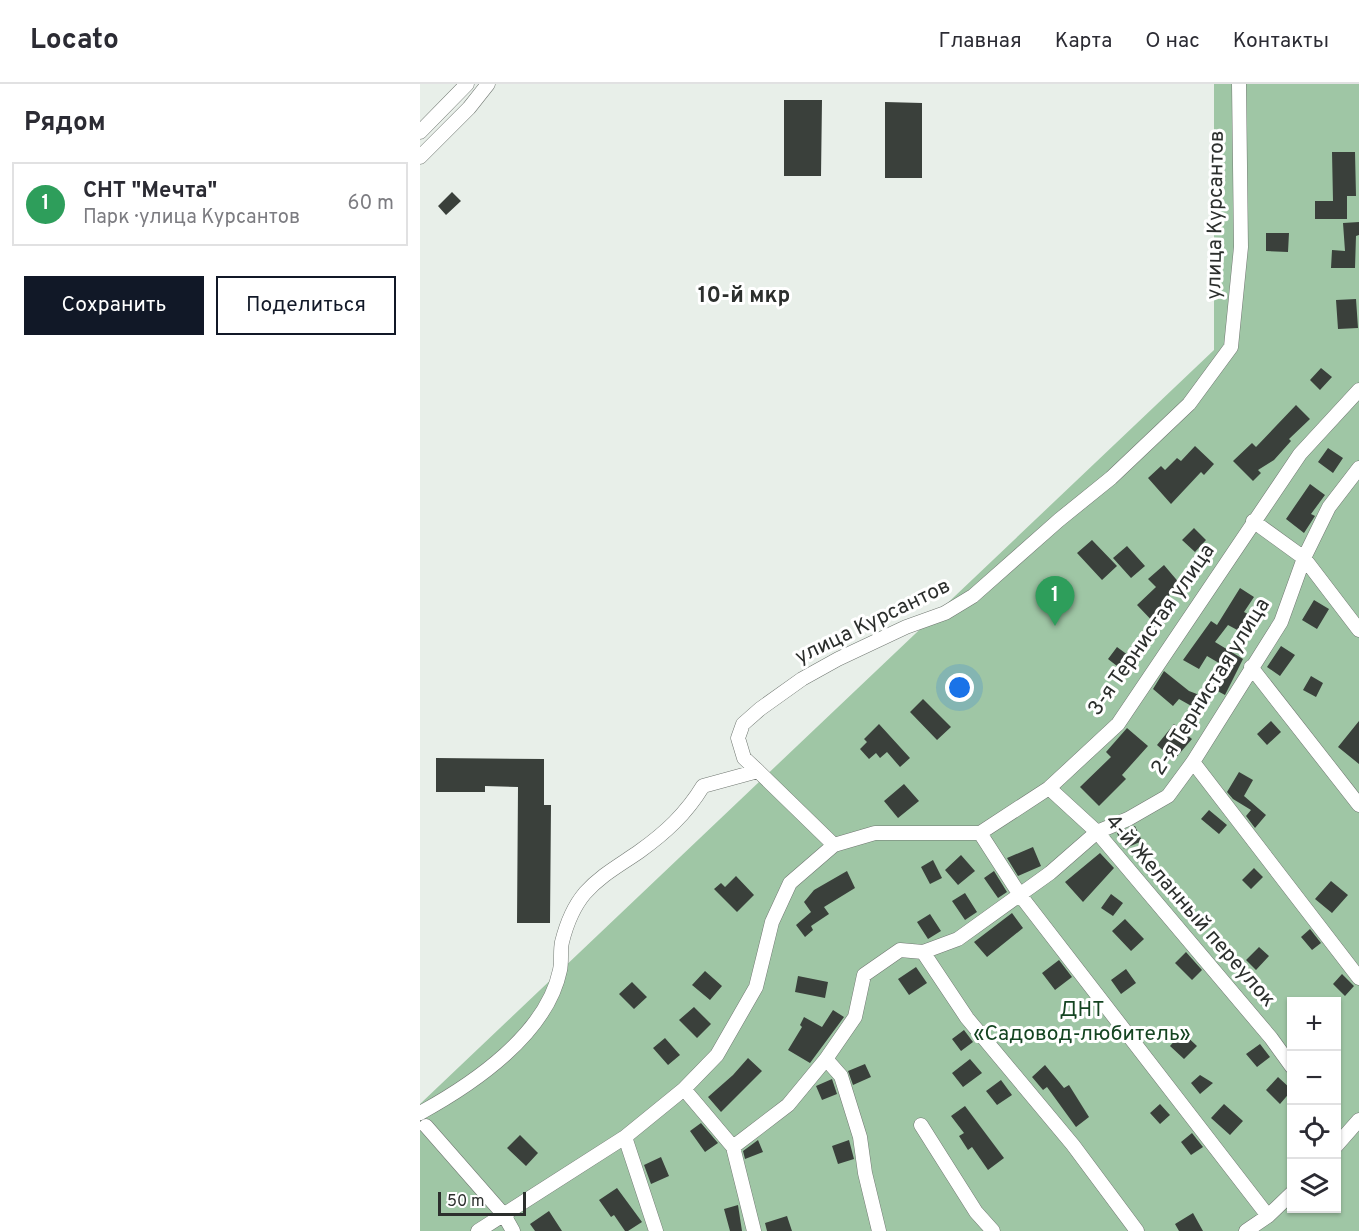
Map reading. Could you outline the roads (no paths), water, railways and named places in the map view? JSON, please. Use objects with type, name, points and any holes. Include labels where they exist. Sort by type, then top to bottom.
[{"type":"street","points":[[420,132],[467,84]]},
{"type":"street","points":[[420,157],[469,108],[488,84]]},
{"type":"street","name":"улица Курсантов","points":[[834,845],[744,758],[738,738],[743,724],[802,679],[906,627],[945,613],[973,596],[1059,520],[1111,478],[1189,404],[1231,347],[1241,247],[1239,84]]},
{"type":"street","name":"3-я Тернистая улица","points":[[980,833],[1049,788],[1118,724],[1253,520],[1300,454],[1359,390]]},
{"type":"street","name":"2-я Тернистая улица","points":[[733,1147],[788,1106],[826,1059],[855,1017],[864,975],[900,950],[924,952],[958,939],[1020,895],[1097,832],[1128,819],[1168,796],[1194,762],[1281,622],[1304,558],[1329,507],[1359,468]]},
{"type":"street","points":[[1253,520],[1304,558],[1359,630]]},
{"type":"street","points":[[1251,667],[1359,805]]},
{"type":"street","points":[[1194,762],[1359,978]]},
{"type":"street","points":[[513,1231],[504,1215],[423,1119],[510,1051],[548,1003],[560,970],[562,943],[570,917],[584,894],[606,873],[672,826],[692,804],[703,786],[758,771]]},
{"type":"street","name":"4-й Желанный переулок","points":[[1049,788],[1097,832],[1271,1038],[1287,1060]]},
{"type":"street","points":[[478,1231],[625,1137],[684,1089],[717,1055],[756,987],[772,922],[790,883],[834,845],[875,833],[980,833],[1020,895],[1268,1216]]},
{"type":"street","points":[[924,952],[967,1018],[1073,1145],[1137,1231]]},
{"type":"street","points":[[826,1059],[841,1076],[860,1137],[864,1173],[879,1231]]},
{"type":"street","points":[[684,1089],[733,1147],[754,1231]]},
{"type":"street","points":[[1341,1141],[1359,1120]]},
{"type":"street","points":[[921,1125],[976,1212],[993,1231]]},
{"type":"street","points":[[625,1137],[656,1231]]},
{"type":"street","points":[[1246,1231],[1268,1216],[1287,1198]]},
{"type":"place","name":"СНТ \"Мечта\"","points":[[1055,626]]},
{"type":"district","name":"10-й мкр","points":[[744,296]]},
{"type":"park label","name":"ДНТ «Садовод-любитель»","points":[[1082,1022]]}]
